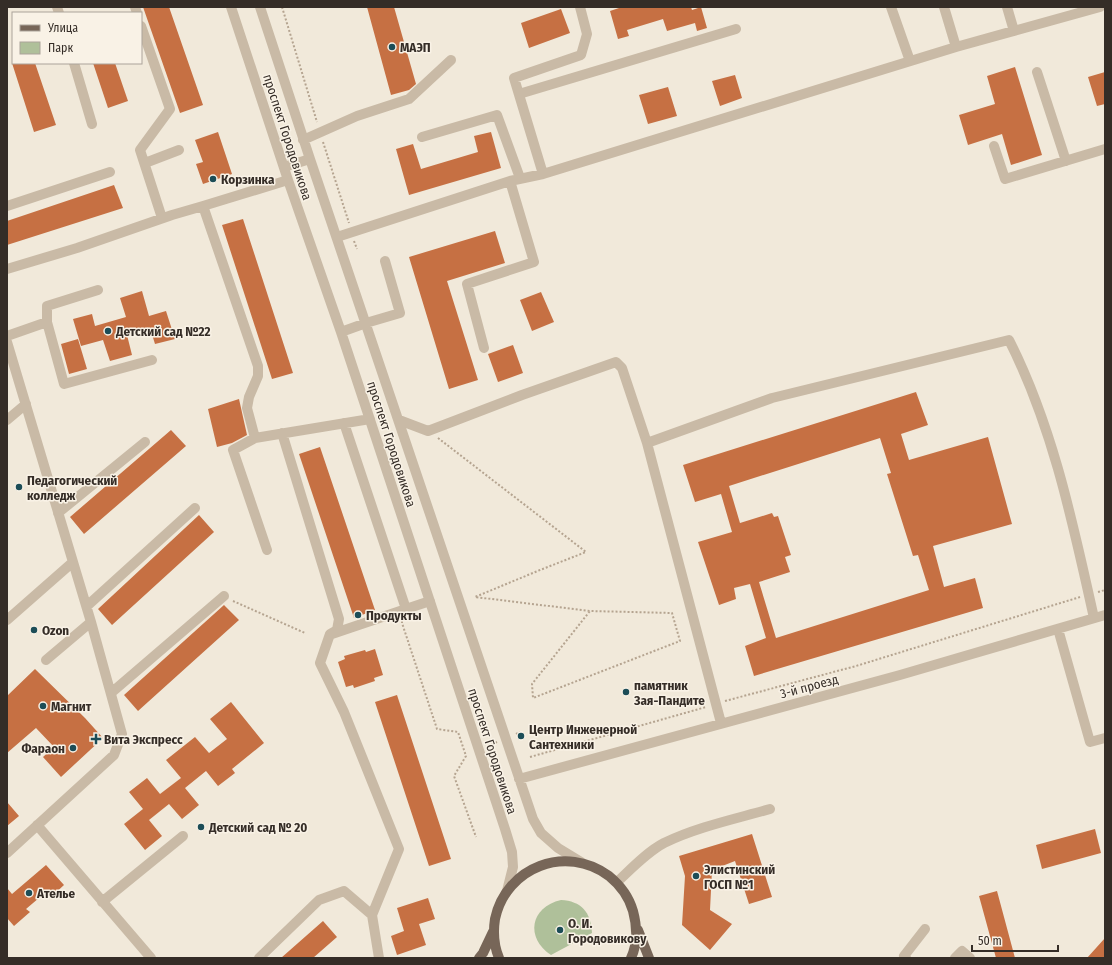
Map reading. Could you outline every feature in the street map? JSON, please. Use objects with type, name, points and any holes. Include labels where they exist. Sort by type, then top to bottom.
[{"type":"main road","points":[[479,958],[483,953],[493,930],[497,909],[507,891],[521,876],[540,866],[560,861],[581,862],[600,870],[617,882],[631,903],[637,927],[649,958]]},
{"type":"main road","points":[[631,958],[634,951],[637,927]]},
{"type":"main road","points":[[493,930],[496,950],[499,958]]},
{"type":"street","name":"проспект Городовикова","points":[[231,7],[480,749],[512,852],[513,867],[507,891]]},
{"type":"street","name":"проспект Городовикова","points":[[260,7],[303,140],[533,819],[541,833],[558,848],[581,862]]},
{"type":"street","points":[[543,174],[514,78],[580,55],[587,34],[580,7]]},
{"type":"street","points":[[891,7],[910,61]]},
{"type":"street","points":[[944,7],[956,47]]},
{"type":"street","points":[[1007,7],[1014,31]]},
{"type":"street","points":[[336,237],[515,180],[543,174],[956,47],[1081,10],[1100,7]]},
{"type":"street","points":[[142,29],[170,109],[140,150],[162,218]]},
{"type":"street","points":[[519,94],[736,29]]},
{"type":"street","points":[[303,140],[357,116],[409,99],[451,60]]},
{"type":"street","points":[[74,64],[92,124]]},
{"type":"street","points":[[1037,72],[1066,161]]},
{"type":"street","points":[[422,137],[497,115],[515,180],[534,262],[467,284],[484,348]]},
{"type":"street","points":[[994,146],[1004,179],[1105,149]]},
{"type":"street","points":[[145,163],[180,150]]},
{"type":"street","points":[[284,167],[310,159]]},
{"type":"street","points":[[7,206],[110,172]]},
{"type":"street","points":[[7,269],[77,248],[162,218],[288,180]]},
{"type":"street","points":[[203,206],[258,366],[258,376],[249,397],[247,408],[255,438]]},
{"type":"street","points":[[341,332],[400,313],[385,261]]},
{"type":"street","points":[[98,290],[47,306],[47,322],[64,384],[152,360]]},
{"type":"street","points":[[7,336],[47,322]]},
{"type":"street","points":[[647,443],[772,398],[1009,340],[1039,408],[1067,499],[1094,618]]},
{"type":"street","points":[[7,342],[87,606],[122,734],[114,755],[7,853]]},
{"type":"street","points":[[399,420],[428,431],[522,395],[616,362],[622,368],[647,443],[721,723]]},
{"type":"street","points":[[7,420],[26,404]]},
{"type":"street","points":[[267,550],[233,450],[255,438],[370,419]]},
{"type":"street","points":[[344,423],[406,609]]},
{"type":"street","points":[[282,433],[340,618],[337,630],[330,634],[320,663],[344,712],[399,849],[372,915],[378,958]]},
{"type":"street","points":[[58,513],[145,442]]},
{"type":"street","points":[[87,606],[195,508]]},
{"type":"street","points":[[7,620],[73,562]]},
{"type":"street","points":[[111,693],[224,596]]},
{"type":"street","points":[[330,634],[430,601]]},
{"type":"street","name":"3-й проезд","points":[[519,779],[900,675],[1105,615]]},
{"type":"street","points":[[46,660],[91,622]]},
{"type":"street","points":[[1058,629],[1090,742],[1105,738]]},
{"type":"street","points":[[617,882],[642,860],[664,844],[701,829],[770,809]]},
{"type":"street","points":[[37,825],[146,956]]},
{"type":"street","points":[[102,902],[183,836]]},
{"type":"street","points":[[259,958],[319,900],[344,891],[372,915]]},
{"type":"street","points":[[906,958],[904,956],[925,929]]},
{"type":"street","points":[[955,958],[962,951],[970,958]]},
{"type":"path","points":[[428,431],[586,552],[475,597],[590,611],[672,612],[680,641],[533,698],[532,684],[590,611]]},
{"type":"path","points":[[530,757],[856,666],[1105,590]]},
{"type":"path","points":[[224,596],[305,633]]},
{"type":"path","points":[[406,609],[402,623],[437,729],[458,732],[466,756],[454,776],[476,838]]},
{"type":"path","points":[[516,734],[520,732]]},
{"type":"path","points":[[486,747],[500,741]]},
{"type":"green space","points":[[561,900],[574,903],[584,909],[590,919],[592,933],[551,955],[537,940],[535,924],[537,916],[543,909]]},
{"type":"building","points":[[143,7],[169,7],[203,105],[180,113]]},
{"type":"building","name":"МАЭП","points":[[367,7],[394,7],[416,84],[409,90],[391,95]]},
{"type":"building","points":[[622,7],[691,7],[692,10],[701,7],[707,28],[697,31],[695,23],[667,31],[663,19],[627,30],[629,36],[618,39],[610,11]]},
{"type":"building","points":[[561,9],[570,33],[529,48],[521,23]]},
{"type":"building","points":[[12,64],[35,64],[56,125],[34,132]]},
{"type":"building","points":[[93,64],[115,64],[128,101],[108,108]]},
{"type":"building","points":[[1015,67],[1042,155],[1011,165],[1002,134],[968,145],[959,115],[995,104],[987,76]]},
{"type":"building","points":[[1105,72],[1105,104],[1097,106],[1088,77]]},
{"type":"building","points":[[735,75],[742,98],[720,106],[712,81]]},
{"type":"building","points":[[668,87],[677,116],[648,124],[639,95]]},
{"type":"building","points":[[218,132],[232,174],[203,184],[196,164],[203,162],[195,140]]},
{"type":"building","points":[[491,132],[501,168],[409,195],[396,149],[413,144],[421,169],[478,152],[474,136]]},
{"type":"building","points":[[114,185],[123,208],[7,245],[7,221]]},
{"type":"building","points":[[243,219],[293,373],[272,379],[222,225]]},
{"type":"building","points":[[495,231],[505,263],[447,281],[478,380],[449,389],[409,257]]},
{"type":"building","name":"Детский сад №22","points":[[142,291],[149,316],[166,311],[175,339],[155,344],[150,328],[127,335],[132,355],[110,361],[103,340],[81,346],[73,319],[92,314],[95,326],[126,317],[120,298]]},
{"type":"building","points":[[541,292],[554,322],[532,331],[520,300]]},
{"type":"building","points":[[78,339],[87,369],[69,374],[61,344]]},
{"type":"building","points":[[513,345],[523,373],[498,382],[488,354]]},
{"type":"building","points":[[916,392],[928,425],[901,434],[909,460],[988,437],[1012,524],[933,546],[944,587],[975,578],[983,608],[754,676],[745,646],[766,638],[750,584],[734,588],[736,599],[719,605],[698,542],[732,532],[721,494],[695,502],[683,465]],"holes":[[[880,438],[891,473],[887,474],[913,556],[918,555],[929,590],[776,638],[759,582],[790,572],[785,557],[791,555],[778,516],[774,517],[772,513],[740,523],[729,486]]]},
{"type":"building","points":[[239,399],[247,435],[232,443],[217,447],[208,409]]},
{"type":"building","points":[[171,430],[186,446],[84,534],[70,517]]},
{"type":"building","points":[[320,447],[375,610],[354,618],[299,454]]},
{"type":"building","points":[[199,515],[214,532],[112,625],[98,609]]},
{"type":"building","points":[[224,605],[239,620],[138,711],[124,695]]},
{"type":"building","points":[[375,649],[383,675],[374,678],[375,681],[354,688],[353,685],[346,687],[338,662],[345,659],[344,656],[365,650],[366,652]]},
{"type":"building","points":[[35,669],[85,718],[103,738],[61,777],[43,757],[54,747],[36,728],[7,753],[7,696]]},
{"type":"building","points":[[397,695],[451,859],[429,866],[375,702]]},
{"type":"building","name":"Детский сад № 20","points":[[231,702],[264,743],[232,769],[235,773],[218,786],[206,771],[185,788],[199,805],[182,819],[169,804],[149,820],[162,836],[145,850],[124,824],[143,809],[129,792],[147,778],[160,794],[181,778],[166,760],[195,737],[209,753],[227,739],[210,719]]},
{"type":"building","points":[[7,802],[19,816],[7,826]]},
{"type":"building","points":[[1095,829],[1101,853],[1042,869],[1036,845]]},
{"type":"building","points":[[752,834],[772,897],[749,904],[735,861],[712,870],[710,910],[732,924],[710,950],[682,925],[685,876],[679,856]]},
{"type":"building","points":[[46,865],[64,885],[51,897],[46,892],[26,909],[30,912],[14,926],[7,918],[7,888],[12,894]]},
{"type":"building","points":[[997,891],[1015,958],[996,958],[979,896]]},
{"type":"building","points":[[428,898],[435,919],[419,924],[426,945],[397,955],[391,936],[404,931],[397,908]]},
{"type":"building","points":[[323,921],[337,937],[313,958],[281,958]]},
{"type":"building","points":[[1105,938],[1105,958],[1087,958]]},
{"type":"place","name":"МАЭП","points":[[392,47]]},
{"type":"place","name":"Корзинка","points":[[213,179]]},
{"type":"place","name":"Детский сад №22","points":[[108,331]]},
{"type":"place","name":"Педагогический колледж","points":[[19,487]]},
{"type":"place","name":"Продукты","points":[[358,615]]},
{"type":"place","name":"Ozon","points":[[34,630]]},
{"type":"place","name":"памятник Зая-Пандите","points":[[626,692]]},
{"type":"place","name":"Магнит","points":[[43,706]]},
{"type":"place","name":"Центр Инженерной Сантехники","points":[[521,736]]},
{"type":"place","name":"Вита Экспресс","points":[[96,739]]},
{"type":"place","name":"Фараон","points":[[73,748]]},
{"type":"place","name":"Детский сад № 20","points":[[201,827]]},
{"type":"place","name":"Элистинский ГОСП №1","points":[[696,876]]},
{"type":"place","name":"Ателье","points":[[29,893]]},
{"type":"place","name":"О. И. Городовикову","points":[[560,930]]}]
